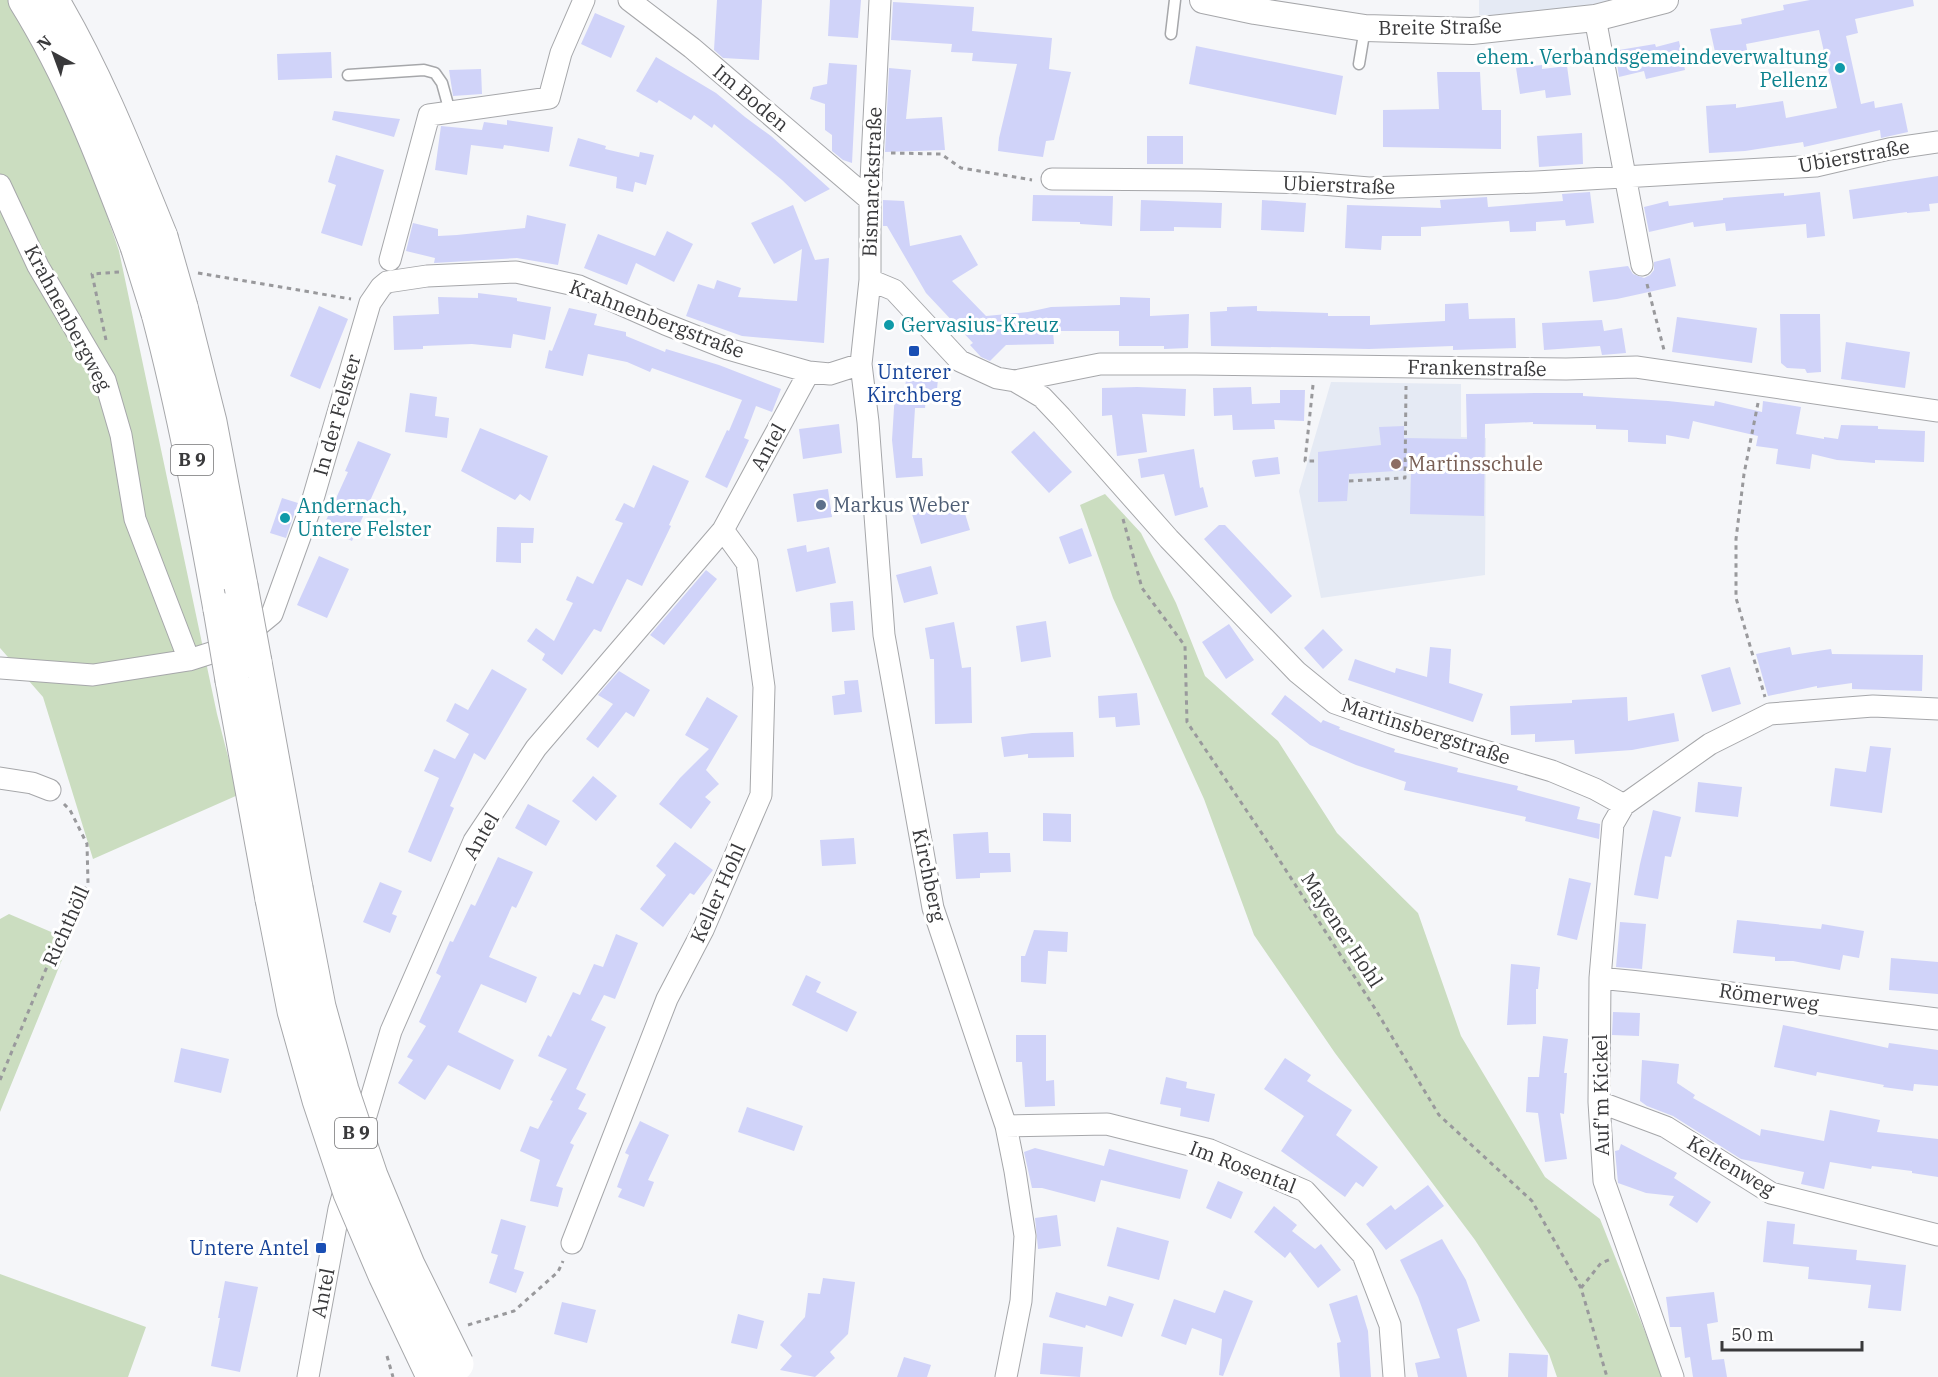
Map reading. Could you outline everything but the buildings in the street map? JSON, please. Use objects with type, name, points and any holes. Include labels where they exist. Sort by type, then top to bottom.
[{"type":"highway","name":"B 9","points":[[25,0],[58,57],[95,137],[149,242]]},
{"type":"highway","name":"B 9","points":[[52,0],[76,41],[115,122],[170,310],[174,374],[195,471],[230,597],[284,893],[342,1090],[371,1176],[408,1264],[447,1373]]},
{"type":"street","points":[[390,260],[429,115],[549,98],[561,53],[584,0]]},
{"type":"street","name":"Im Boden","points":[[629,0],[692,48],[870,200]]},
{"type":"street","name":"Bismarckstraße","points":[[861,364],[870,280],[870,200],[880,0]]},
{"type":"street","name":"Breite Straße","points":[[1211,1],[1255,11],[1365,28],[1472,31],[1595,18],[1665,0]]},
{"type":"street","points":[[1595,18],[1642,265]]},
{"type":"street","name":"Ubierstraße","points":[[1052,179],[1277,183],[1369,188],[1626,178],[1816,166],[1889,149],[1938,142]]},
{"type":"street","name":"Krahnenbergweg","points":[[0,184],[38,266],[105,380],[121,435],[135,519],[189,660]]},
{"type":"street","name":"Krahnenbergstraße","points":[[376,295],[387,282],[427,276],[516,272],[579,286],[728,349],[809,372],[830,374],[861,364]]},
{"type":"street","name":"Martinsbergstraße","points":[[870,280],[894,290],[960,361],[997,378],[1015,381],[1041,397],[1169,539],[1297,672],[1335,704],[1552,771],[1595,789],[1624,805]]},
{"type":"street","name":"In der Felster","points":[[0,668],[93,675],[189,660],[233,646],[272,614],[310,509],[376,295]]},
{"type":"street","name":"Kirchberg","points":[[861,364],[868,422],[884,635],[933,908],[1006,1126],[1025,1236],[1022,1301],[1006,1377]]},
{"type":"street","name":"Frankenstraße","points":[[1015,381],[1100,364],[1566,369],[1636,367],[1938,411]]},
{"type":"street","name":"Antel","points":[[308,1377],[339,1209],[391,1031],[474,842],[536,748],[723,530],[809,372]]},
{"type":"street","name":"Keller Hohl","points":[[572,1243],[667,999],[703,930],[760,795],[764,687],[747,563],[723,530]]},
{"type":"street","points":[[1624,805],[1710,744],[1770,714],[1873,706],[1938,709]]},
{"type":"street","points":[[0,778],[32,783],[51,790]]},
{"type":"street","name":"Auf'm Kickel","points":[[1624,805],[1613,824],[1600,978],[1599,1102],[1604,1181],[1673,1377]]},
{"type":"street","name":"Römerweg","points":[[1600,978],[1704,988],[1841,1008],[1938,1019]]},
{"type":"street","name":"Keltenweg","points":[[1599,1102],[1666,1127],[1771,1193],[1938,1235]]},
{"type":"street","name":"Im Rosental","points":[[1006,1126],[1107,1124],[1210,1150],[1305,1191],[1363,1255],[1390,1325],[1394,1377]]},
{"type":"lane","points":[[1171,34],[1175,0]]},
{"type":"lane","points":[[1359,64],[1365,28]]},
{"type":"lane","points":[[348,75],[424,70],[435,73],[442,83],[450,112]]},
{"type":"path","points":[[872,159],[890,153],[940,154],[962,168],[1035,180],[1052,179]]},
{"type":"path","points":[[92,274],[112,370],[105,380]]},
{"type":"path","points":[[200,274],[376,295]]},
{"type":"path","points":[[1648,288],[1659,331]]},
{"type":"path","points":[[1315,365],[1305,461],[1318,461]]},
{"type":"path","points":[[1349,481],[1406,478],[1406,366]]},
{"type":"path","points":[[1758,403],[1744,474],[1738,528],[1736,598],[1767,704]]},
{"type":"path","name":"Mayener Hohl","points":[[1122,514],[1142,588],[1185,646],[1187,722],[1343,959],[1439,1115],[1532,1202],[1581,1288],[1607,1377]]},
{"type":"path","name":"Richthöll","points":[[0,1080],[46,969],[88,883],[87,844],[70,810],[51,790]]},
{"type":"path","points":[[468,1325],[514,1311],[558,1272],[572,1243]]},
{"type":"path","points":[[1581,1288],[1601,1263],[1629,1251]]},
{"type":"path","points":[[387,1356],[393,1377]]},
{"type":"shaded area","points":[[1479,0],[1621,0],[1540,17],[1479,15]]},
{"type":"shaded area","name":"Martinsschule","points":[[1331,382],[1461,384],[1461,437],[1486,438],[1485,575],[1321,598],[1299,491]]},
{"type":"green space","points":[[0,0],[12,0],[86,153],[119,251],[217,714],[238,795],[93,859],[43,697],[0,648]]},
{"type":"green space","points":[[1105,494],[1141,533],[1176,603],[1205,676],[1278,741],[1337,833],[1418,913],[1461,1036],[1545,1177],[1600,1219],[1663,1377],[1557,1377],[1549,1354],[1475,1240],[1335,1053],[1254,935],[1204,799],[1113,598],[1080,505]]},
{"type":"green space","points":[[9,914],[70,940],[0,1112],[0,919]]},
{"type":"green space","points":[[0,1274],[146,1327],[128,1377],[0,1377]]},
{"type":"place","name":"ehem. Verbandsgemeindeverwaltung Pellenz","points":[[1840,68]]},
{"type":"place","name":"Gervasius-Kreuz","points":[[889,325]]},
{"type":"place","name":"Unterer Kirchberg","points":[[914,351]]},
{"type":"place","name":"Martinsschule","points":[[1396,464]]},
{"type":"place","name":"Markus Weber","points":[[821,505]]},
{"type":"place","name":"Andernach, Untere Felster","points":[[285,518]]},
{"type":"place","name":"Untere Antel","points":[[321,1248]]}]
